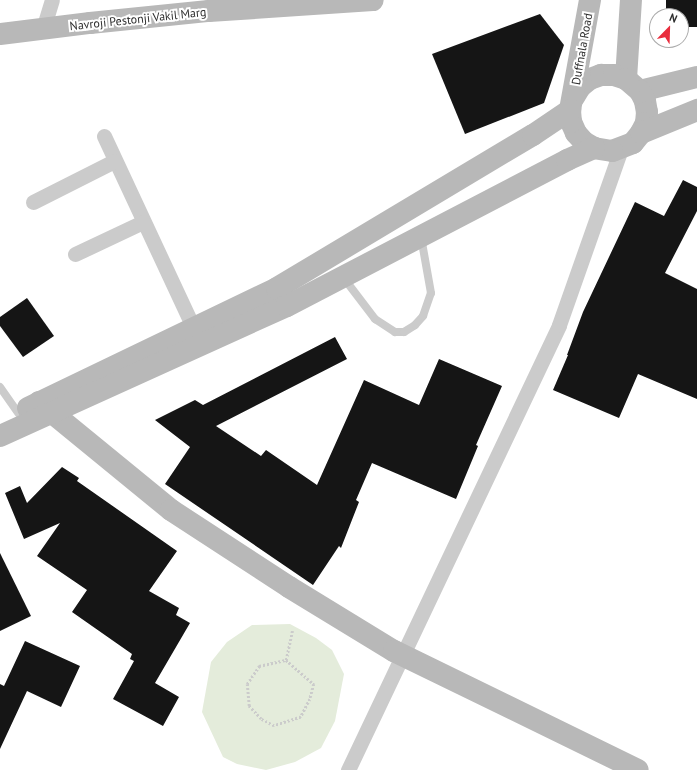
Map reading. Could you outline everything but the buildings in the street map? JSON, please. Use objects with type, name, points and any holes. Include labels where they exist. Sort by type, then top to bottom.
[{"type":"main road","name":"Navroji Pestonji Vakil Marg","points":[[0,34],[209,12],[373,0]]},
{"type":"main road","name":"Duffnala Road","points":[[572,104],[590,0]]},
{"type":"main road","points":[[631,0],[633,85]]},
{"type":"main road","points":[[614,75],[633,85],[645,101],[647,112],[646,123],[641,133],[632,143],[621,149],[612,151],[594,148],[584,142],[576,133],[571,122],[572,104],[580,87],[596,77],[614,75]]},
{"type":"main road","points":[[633,85],[697,77]]},
{"type":"main road","points":[[0,436],[46,408],[194,328],[277,288],[533,135],[572,104]]},
{"type":"main road","points":[[641,133],[697,110]]},
{"type":"main road","points":[[9,417],[46,408],[286,306],[594,148]]},
{"type":"main road","points":[[46,408],[171,510],[289,587],[402,655],[638,770]]},
{"type":"street","points":[[43,29],[52,0]]},
{"type":"street","points":[[104,136],[114,161],[194,328]]},
{"type":"street","points":[[348,770],[559,325],[621,149]]},
{"type":"street","points":[[32,202],[114,161]]},
{"type":"street","points":[[75,254],[143,222]]},
{"type":"lane","points":[[342,277],[375,319],[394,332],[404,332],[415,325],[423,316],[432,293],[421,236]]},
{"type":"lane","points":[[0,387],[9,417]]},
{"type":"path","points":[[286,660],[292,631]]},
{"type":"path","points":[[286,660],[314,684],[310,699],[301,718],[274,726],[261,719],[249,706],[247,684],[259,666],[286,660]]},
{"type":"green space","points":[[290,624],[316,638],[332,650],[344,674],[335,721],[321,748],[295,762],[266,770],[237,764],[223,757],[202,712],[211,662],[227,642],[252,625]]}]
